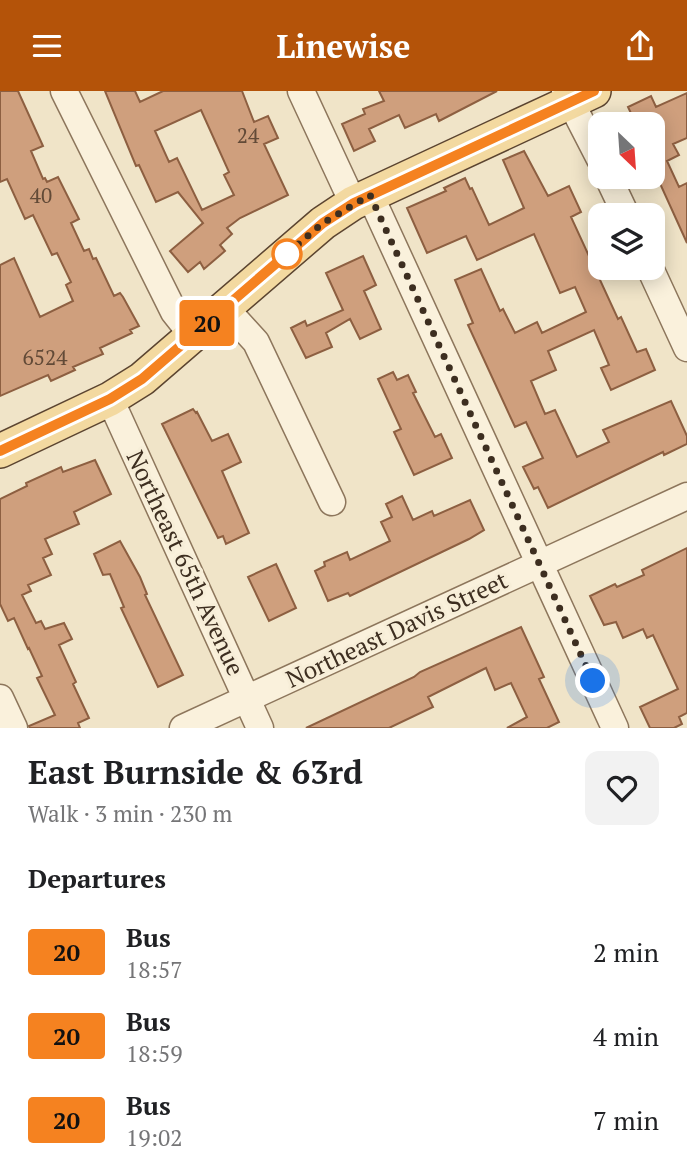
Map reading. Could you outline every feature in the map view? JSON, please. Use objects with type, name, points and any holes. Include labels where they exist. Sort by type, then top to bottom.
[{"type":"main road","points":[[0,451],[110,399],[142,379],[323,223],[362,199],[577,95]]},
{"type":"street","points":[[64,91],[174,312],[193,336]]},
{"type":"street","points":[[302,91],[362,199],[540,564],[615,728]]},
{"type":"street","points":[[577,95],[588,126]]},
{"type":"street","points":[[656,280],[687,348]]},
{"type":"street","points":[[225,308],[256,342],[332,502]]},
{"type":"street","name":"Northeast 65th Avenue","points":[[110,399],[260,728]]},
{"type":"street","name":"Northeast Davis Street","points":[[183,728],[687,496]]},
{"type":"street","points":[[0,698],[14,728]]},
{"type":"building","points":[[0,91],[18,91],[43,146],[31,151],[43,179],[47,182],[58,177],[79,219],[71,223],[84,251],[89,249],[93,259],[96,258],[114,296],[120,293],[139,326],[130,330],[132,333],[100,348],[103,354],[73,367],[75,370],[51,381],[48,375],[0,396],[0,265],[14,258],[40,317],[73,301],[66,285],[71,282],[57,253],[52,255],[33,215],[25,219],[7,179],[0,182]]},
{"type":"building","points":[[105,91],[135,91],[140,102],[163,91],[242,91],[254,122],[268,116],[278,138],[264,144],[288,195],[240,218],[227,228],[232,234],[220,245],[225,251],[204,269],[200,262],[188,272],[170,251],[203,223],[178,192],[156,202],[139,165],[136,166]],"holes":[[[201,110],[229,172],[224,175],[234,195],[202,210],[177,158],[169,162],[155,131]]]},
{"type":"building","points":[[379,91],[497,91],[439,121],[436,114],[405,128],[399,115],[369,129],[375,141],[354,151],[342,124],[365,114],[363,109],[384,101]]},
{"type":"building","points":[[687,93],[687,138],[673,144],[679,155],[667,161],[679,187],[687,183],[687,243],[663,189],[665,189],[665,112],[630,112],[628,107],[651,96],[656,107]]},
{"type":"building","points":[[524,151],[548,196],[569,186],[581,212],[571,217],[588,254],[588,280],[600,280],[637,352],[646,349],[655,370],[611,390],[601,368],[609,365],[594,330],[548,351],[556,370],[531,381],[545,414],[555,410],[577,457],[609,442],[603,430],[671,401],[687,436],[687,444],[664,455],[663,452],[548,508],[538,487],[534,489],[523,467],[543,458],[526,422],[515,427],[468,325],[473,323],[455,280],[481,269],[500,311],[503,309],[515,333],[537,322],[542,333],[586,312],[575,287],[560,293],[534,234],[477,260],[466,236],[427,253],[407,208],[446,191],[444,188],[465,178],[489,225],[524,208],[503,160]]},
{"type":"building","points":[[363,256],[376,285],[364,291],[381,329],[360,339],[350,319],[326,333],[332,347],[306,358],[291,328],[305,321],[307,326],[343,310],[326,273]]},
{"type":"building","points":[[393,372],[397,380],[408,375],[416,392],[413,393],[435,437],[441,434],[452,458],[414,475],[394,432],[401,429],[378,379]]},
{"type":"building","points":[[193,409],[212,441],[228,434],[241,462],[222,471],[249,533],[226,544],[223,536],[218,538],[162,424]]},
{"type":"building","points":[[95,460],[111,494],[74,512],[79,524],[45,539],[52,554],[43,558],[51,575],[28,585],[31,591],[22,595],[36,623],[41,621],[45,629],[64,623],[72,639],[59,645],[89,718],[78,723],[80,728],[30,728],[29,726],[55,715],[37,678],[42,676],[29,648],[14,618],[8,621],[0,604],[0,499],[61,467],[63,472]]},
{"type":"building","points":[[402,496],[413,520],[432,511],[434,516],[470,500],[484,530],[350,596],[348,593],[328,601],[315,571],[325,566],[324,562],[347,552],[350,560],[390,541],[381,522],[392,517],[386,504]]},
{"type":"building","points":[[120,541],[140,577],[147,594],[145,595],[183,675],[158,687],[121,608],[124,607],[110,574],[103,575],[94,554]]},
{"type":"building","points":[[687,548],[687,713],[679,717],[682,724],[674,728],[650,728],[640,707],[678,689],[653,635],[647,638],[643,629],[623,638],[616,622],[604,625],[590,596],[615,584],[617,587],[644,575],[642,570]]},
{"type":"building","points":[[276,564],[296,608],[269,621],[248,577]]},
{"type":"building","points":[[521,627],[544,677],[539,679],[559,722],[547,728],[507,728],[527,717],[511,683],[495,690],[486,668],[428,697],[433,707],[389,728],[306,728],[420,672]]},
{"type":"bus line","name":"20","points":[[0,451],[128,389],[323,223],[354,203],[594,91]]},
{"type":"route","points":[[287,254],[283,257],[323,223],[370,195],[593,681]]}]
